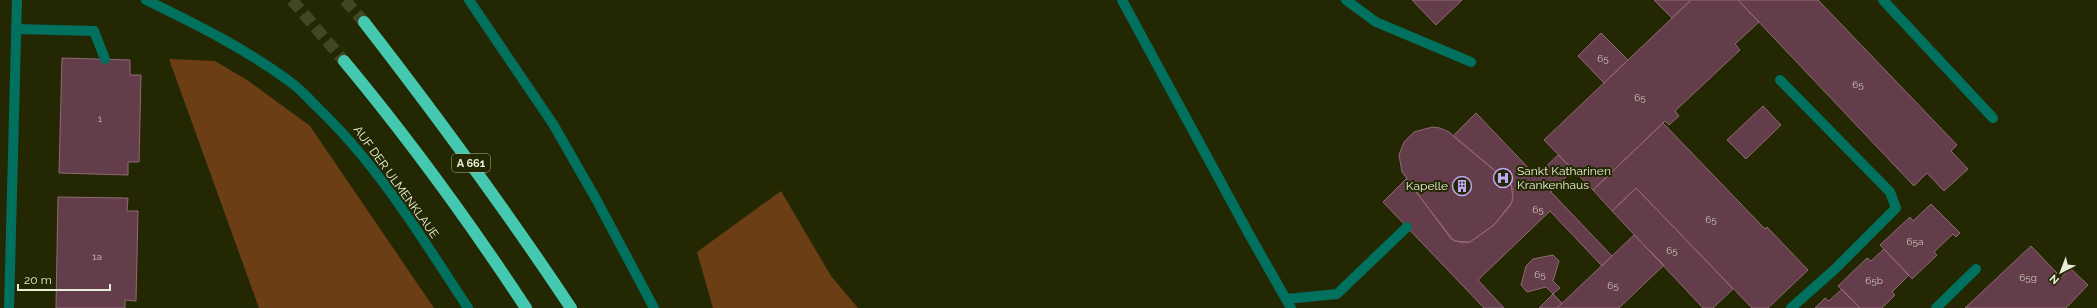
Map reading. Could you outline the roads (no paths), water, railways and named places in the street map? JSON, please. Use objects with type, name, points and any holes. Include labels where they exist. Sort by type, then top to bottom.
[{"type":"highway","name":"A 661","points":[[364,22],[443,124],[534,251],[571,308]]},
{"type":"highway","name":"A 661","points":[[344,61],[384,109],[436,179],[526,308]]},
{"type":"street","points":[[10,308],[17,0]]},
{"type":"street","name":"AUF DER ULMENKLAUE","points":[[146,0],[216,35],[294,85],[341,130],[371,165],[468,308]]},
{"type":"street","points":[[469,0],[553,124],[596,199],[654,308]]},
{"type":"street","points":[[1122,0],[1288,304],[1337,294],[1407,227]]},
{"type":"street","points":[[1346,0],[1376,22],[1471,62]]},
{"type":"street","points":[[1883,0],[1993,118]]},
{"type":"street","points":[[16,29],[94,31],[105,59]]},
{"type":"street","points":[[1780,80],[1890,192],[1896,208],[1834,270],[1791,308]]},
{"type":"street","points":[[1936,308],[1976,269]]},
{"type":"tunnel","points":[[292,0],[344,61]]},
{"type":"tunnel","points":[[345,0],[364,22]]},
{"type":"place","name":"Sankt Katharinen Krankenhaus","points":[[1503,178]]},
{"type":"place","name":"Kapelle","points":[[1462,186]]}]
